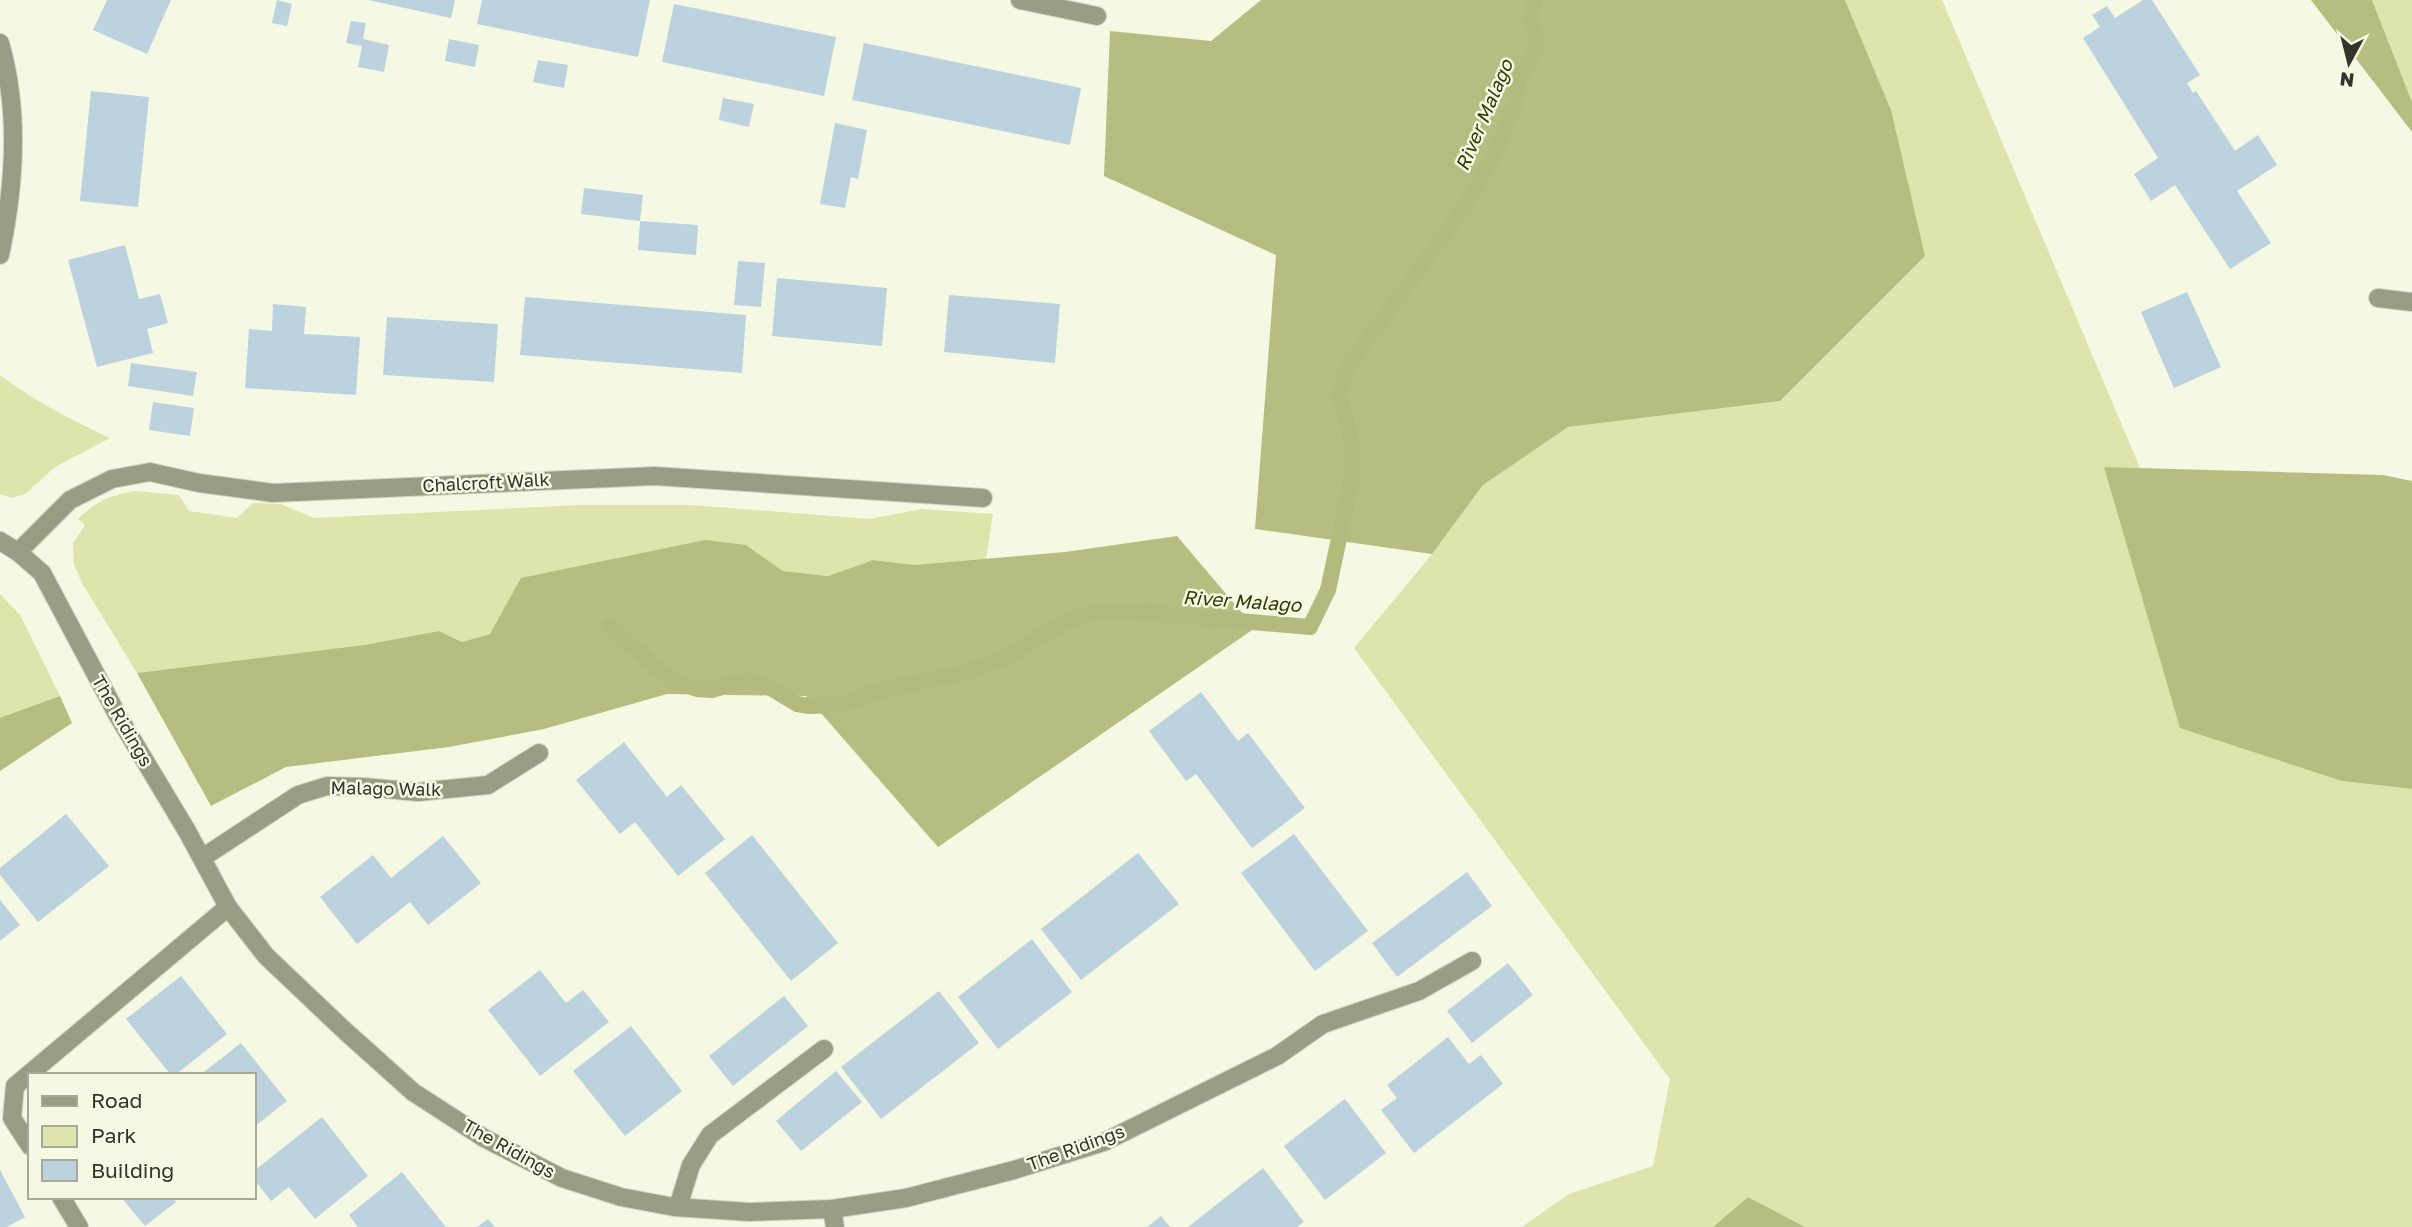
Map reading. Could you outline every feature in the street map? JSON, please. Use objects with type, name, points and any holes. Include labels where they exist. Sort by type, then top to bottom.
[{"type":"street","points":[[1020,0],[1057,4],[1097,16]]},
{"type":"street","points":[[0,43],[7,66],[14,125],[12,183],[0,255]]},
{"type":"street","points":[[2378,298],[2412,302]]},
{"type":"street","name":"Chalcroft Walk","points":[[18,552],[70,500],[112,479],[150,472],[199,484],[273,493],[655,476],[983,498]]},
{"type":"street","name":"The Ridings","points":[[0,541],[18,552],[42,573],[118,716],[228,907],[266,956],[413,1092],[484,1138],[562,1178],[621,1198],[678,1207],[833,1218],[1014,1170],[1104,1142],[1277,1056],[1323,1024],[1419,991],[1472,961]]},
{"type":"street","name":"Malago Walk","points":[[202,858],[299,795],[327,786],[418,792],[488,785],[539,753]]},
{"type":"street","points":[[30,1073],[228,907]]},
{"type":"street","points":[[678,1207],[691,1165],[710,1135],[824,1049]]},
{"type":"street","points":[[28,1075],[15,1086],[12,1118],[28,1143]]},
{"type":"street","points":[[62,1199],[79,1227]]},
{"type":"green space","points":[[1261,0],[1845,0],[1891,110],[1925,256],[1780,401],[1568,427],[1483,485],[1432,554],[1255,529],[1276,255],[1104,176],[1110,31],[1211,41]]},
{"type":"green space","points":[[1845,0],[1942,0],[2140,468],[2105,467],[2342,781],[2412,789],[2412,1227],[1805,1227],[1748,1197],[1713,1227],[1522,1227],[1569,1194],[1653,1166],[1670,1079],[1354,648],[1432,554],[1483,485],[1568,427],[1780,401],[1891,110]]},
{"type":"green space","points":[[2311,0],[2372,0],[2412,102],[2412,132]]},
{"type":"green space","points":[[2372,0],[2412,0],[2412,102]]},
{"type":"green space","points":[[0,375],[53,410],[110,438],[55,467],[25,494],[12,498],[0,494]]},
{"type":"green space","points":[[2104,467],[2383,475],[2412,481],[2412,789],[2342,781],[2180,728]]},
{"type":"green space","points":[[135,491],[179,495],[189,511],[237,518],[253,503],[280,504],[314,518],[579,505],[690,505],[870,519],[922,509],[993,514],[986,559],[914,565],[873,560],[828,576],[783,571],[746,545],[504,611],[490,634],[462,642],[439,631],[364,645],[137,673],[82,583],[74,565],[73,543],[85,525],[78,519],[85,513],[104,500]]},
{"type":"green space","points":[[1177,536],[1255,628],[938,847],[806,696],[667,694],[544,729],[449,747],[286,767],[211,806],[137,673],[364,645],[439,631],[462,642],[490,634],[521,578],[705,540],[746,545],[783,571],[828,576],[873,560],[914,565],[1065,552]]},
{"type":"green space","points":[[0,594],[20,615],[60,696],[0,721]]},
{"type":"green space","points":[[60,696],[72,723],[0,771],[0,718]]},
{"type":"green space","points":[[1748,1197],[1805,1227],[1713,1227]]},
{"type":"building","points":[[107,0],[171,0],[147,54],[93,30]]},
{"type":"building","points":[[277,0],[292,4],[287,26],[272,23]]},
{"type":"building","points":[[368,0],[455,0],[451,18]]},
{"type":"building","points":[[482,0],[650,0],[638,57],[477,24]]},
{"type":"building","points":[[2143,0],[2152,0],[2200,75],[2187,83],[2193,93],[2196,91],[2235,151],[2258,135],[2277,165],[2237,191],[2271,243],[2230,269],[2175,185],[2151,201],[2134,174],[2158,158],[2083,38],[2100,27],[2092,15],[2107,6],[2115,18]]},
{"type":"building","points":[[674,4],[836,37],[824,96],[662,62]]},
{"type":"building","points":[[351,21],[366,23],[363,39],[389,45],[384,72],[358,67],[362,46],[346,43]]},
{"type":"building","points":[[449,39],[479,45],[475,67],[445,61]]},
{"type":"building","points":[[864,43],[1081,88],[1070,145],[852,100]]},
{"type":"building","points":[[538,60],[568,65],[564,88],[533,82]]},
{"type":"building","points":[[91,91],[149,97],[138,207],[80,201]]},
{"type":"building","points":[[723,98],[754,104],[749,127],[719,120]]},
{"type":"building","points":[[835,123],[867,130],[858,179],[851,177],[845,208],[820,204]]},
{"type":"building","points":[[584,188],[643,195],[640,221],[581,214]]},
{"type":"building","points":[[640,221],[698,225],[696,255],[638,250]]},
{"type":"building","points":[[125,245],[139,299],[160,294],[168,323],[147,329],[153,353],[97,367],[68,260]]},
{"type":"building","points":[[738,261],[765,263],[761,307],[734,305]]},
{"type":"building","points":[[777,278],[887,288],[882,346],[772,336]]},
{"type":"building","points":[[2187,292],[2221,367],[2174,388],[2141,312]]},
{"type":"building","points":[[949,295],[1060,304],[1055,363],[944,352]]},
{"type":"building","points":[[525,297],[746,315],[742,373],[520,355]]},
{"type":"building","points":[[273,304],[306,307],[304,334],[360,337],[356,395],[245,388],[249,329],[272,331]]},
{"type":"building","points":[[387,317],[498,324],[494,382],[383,375]]},
{"type":"building","points":[[131,363],[197,372],[193,396],[128,386]]},
{"type":"building","points":[[153,402],[194,408],[190,436],[149,430]]},
{"type":"building","points":[[1201,692],[1238,741],[1248,733],[1305,808],[1252,848],[1196,774],[1186,781],[1149,731]]},
{"type":"building","points":[[624,742],[667,797],[681,785],[725,839],[678,876],[635,822],[620,834],[576,780]]},
{"type":"building","points":[[66,814],[109,866],[38,922],[0,875],[0,868]]},
{"type":"building","points":[[1294,834],[1368,931],[1315,971],[1241,873]]},
{"type":"building","points":[[752,835],[838,943],[791,981],[705,873]]},
{"type":"building","points":[[443,836],[481,883],[428,925],[410,902],[357,944],[320,897],[373,855],[391,878]]},
{"type":"building","points":[[1138,853],[1179,904],[1081,980],[1041,929]]},
{"type":"building","points":[[1467,872],[1492,906],[1397,977],[1372,943]]},
{"type":"building","points":[[0,900],[20,925],[0,941]]},
{"type":"building","points":[[1032,939],[1072,992],[998,1049],[958,997]]},
{"type":"building","points":[[1508,963],[1533,995],[1472,1043],[1447,1011]]},
{"type":"building","points":[[540,970],[566,1003],[583,990],[609,1022],[540,1076],[488,1010]]},
{"type":"building","points":[[181,976],[227,1034],[178,1073],[169,1073],[126,1019]]},
{"type":"building","points":[[939,991],[979,1043],[881,1119],[841,1067]]},
{"type":"building","points":[[784,996],[808,1026],[733,1086],[709,1056]]},
{"type":"building","points":[[631,1026],[682,1091],[625,1136],[573,1071]]},
{"type":"building","points":[[1448,1037],[1469,1064],[1481,1055],[1503,1084],[1414,1153],[1381,1110],[1397,1098],[1387,1085]]},
{"type":"building","points":[[241,1043],[287,1101],[256,1125],[256,1073],[203,1073]]},
{"type":"building","points":[[836,1071],[862,1102],[801,1151],[776,1121]]},
{"type":"building","points":[[1345,1099],[1386,1153],[1325,1200],[1284,1146]]},
{"type":"building","points":[[322,1117],[368,1176],[315,1219],[289,1187],[271,1201],[256,1182],[256,1169]]},
{"type":"building","points":[[1263,1168],[1304,1222],[1297,1227],[1188,1227]]},
{"type":"building","points":[[0,1170],[25,1217],[7,1227],[0,1227]]},
{"type":"building","points":[[402,1172],[446,1227],[358,1227],[349,1215]]},
{"type":"building","points":[[123,1199],[174,1199],[176,1202],[145,1226]]},
{"type":"building","points":[[1161,1216],[1170,1227],[1147,1227]]},
{"type":"building","points":[[488,1219],[495,1227],[477,1227]]},
{"type":"waterway","name":"River Malago","points":[[609,626],[670,679],[697,689],[712,690],[751,681],[766,685],[797,704],[809,706],[839,705],[882,690],[964,673],[1006,657],[1071,619],[1095,612],[1134,612],[1310,627],[1328,590],[1353,473],[1351,439],[1339,393],[1348,366],[1467,204],[1494,155],[1516,101],[1518,81],[1536,51],[1537,38],[1531,19],[1534,0]]}]
